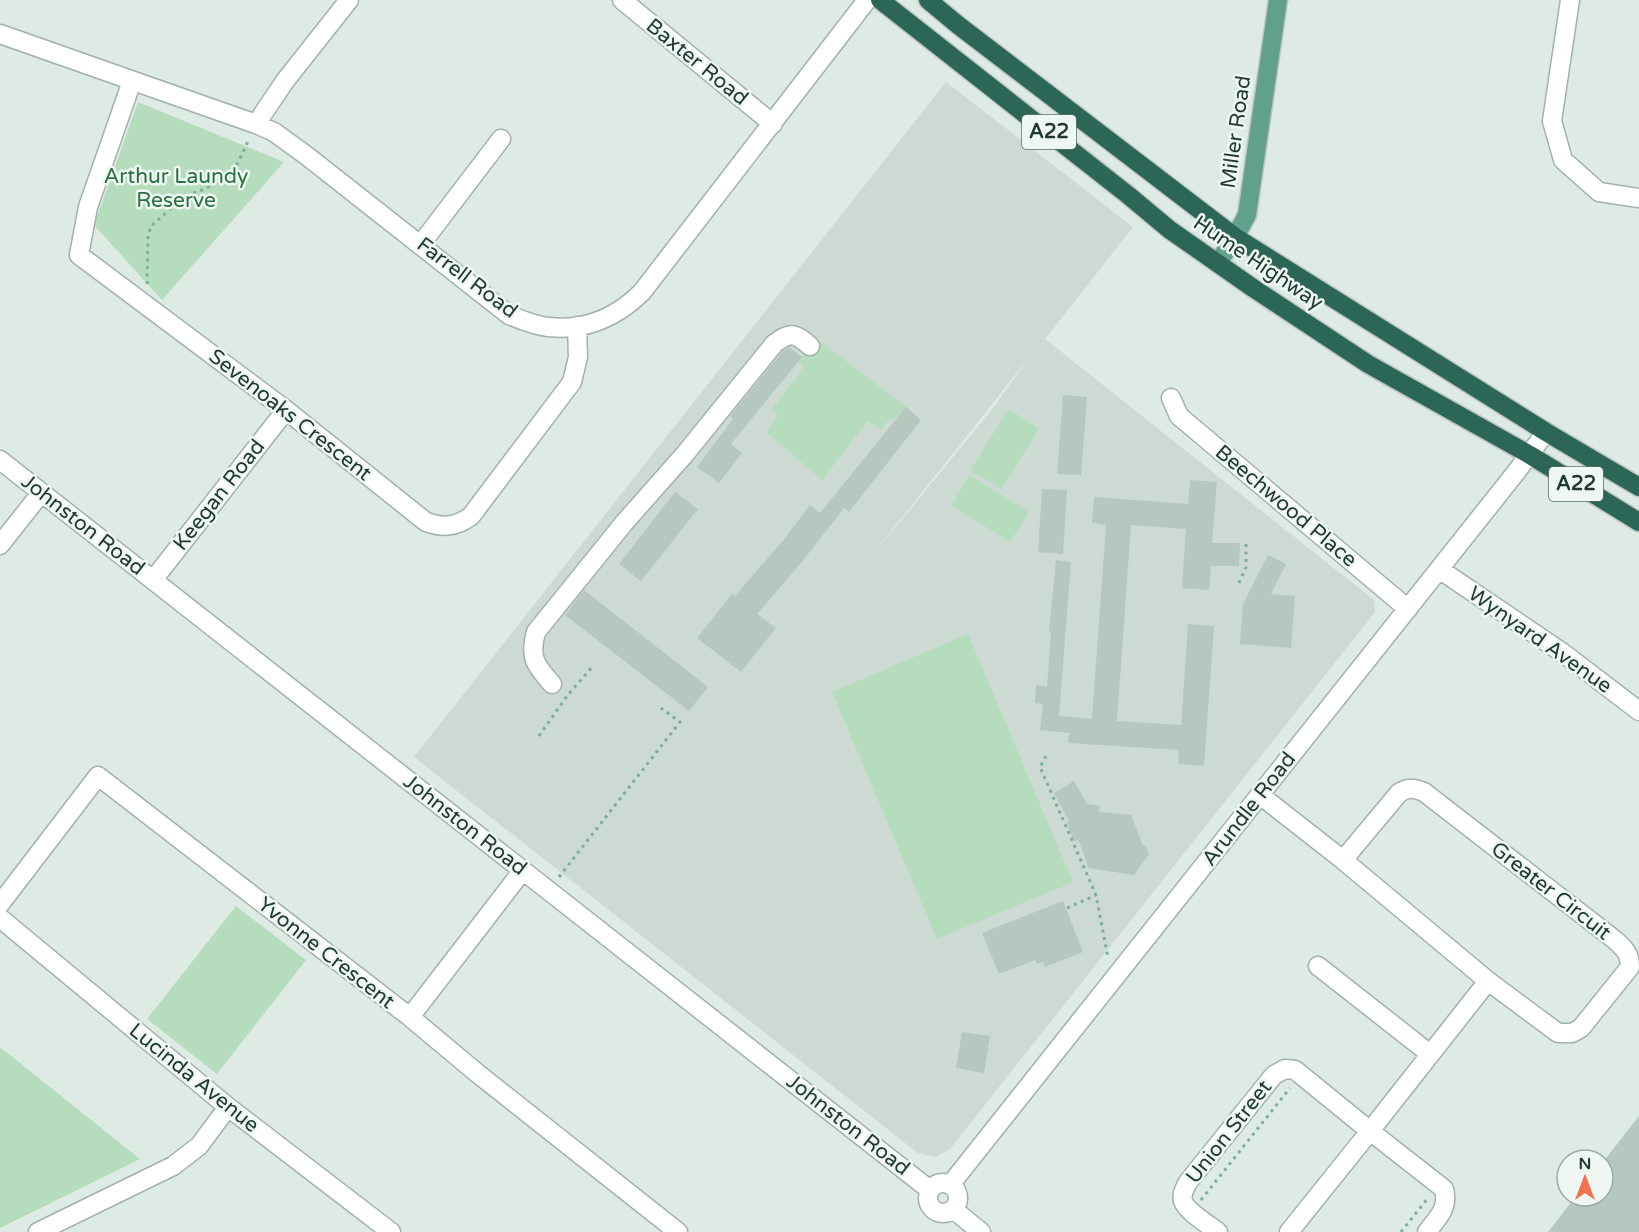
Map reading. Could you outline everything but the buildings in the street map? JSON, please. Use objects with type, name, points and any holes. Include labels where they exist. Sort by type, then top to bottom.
[{"type":"highway","name":"Hume Highway","points":[[880,0],[1170,230],[1368,364],[1530,455],[1639,522]]},
{"type":"highway","name":"Hume Highway","points":[[928,0],[1235,237],[1546,432],[1639,487]]},
{"type":"main road","name":"Miller Road","points":[[1218,263],[1247,214],[1278,0]]},
{"type":"street","points":[[256,124],[285,81],[349,0]]},
{"type":"street","name":"Baxter Road","points":[[622,0],[772,124]]},
{"type":"street","name":"Farrell Road","points":[[0,34],[274,132],[509,315],[532,324],[562,328],[590,324],[616,313],[642,292],[867,0]]},
{"type":"street","points":[[1570,0],[1552,121],[1563,160],[1599,192],[1639,198]]},
{"type":"street","name":"Sevenoaks Crescent","points":[[132,81],[88,207],[79,255],[286,410],[426,522],[449,526],[458,524],[471,516],[572,382],[577,366],[577,326]]},
{"type":"street","points":[[420,244],[501,139]]},
{"type":"street","points":[[552,684],[533,657],[532,645],[536,632],[774,344],[791,334],[810,346]]},
{"type":"street","name":"Beechwood Place","points":[[1171,398],[1179,416],[1408,609]]},
{"type":"street","name":"Keegan Road","points":[[153,580],[286,410]]},
{"type":"street","name":"Arundle Road","points":[[950,1185],[1440,569],[1546,432]]},
{"type":"street","name":"Johnston Road","points":[[0,460],[930,1190]]},
{"type":"street","points":[[0,545],[41,493]]},
{"type":"street","name":"Wynyard Avenue","points":[[1440,569],[1563,653],[1639,711]]},
{"type":"street","name":"Yvonne Crescent","points":[[0,904],[98,776],[410,1017],[678,1232]]},
{"type":"street","name":"Greater Circuit","points":[[1260,795],[1343,860],[1488,981],[1558,1033],[1572,1033],[1581,1029],[1630,967],[1625,949],[1606,933],[1424,792],[1415,788],[1406,788],[1399,793],[1343,860]]},
{"type":"street","points":[[410,1017],[523,870]]},
{"type":"street","name":"Lucinda Avenue","points":[[0,918],[228,1107],[391,1232]]},
{"type":"street","points":[[1318,966],[1430,1054]]},
{"type":"street","points":[[1289,1232],[1488,981]]},
{"type":"street","name":"Union Street","points":[[1218,1232],[1192,1212],[1184,1202],[1184,1191],[1274,1075],[1285,1069],[1295,1070],[1439,1185]]},
{"type":"street","points":[[38,1232],[173,1166],[199,1146],[228,1107]]},
{"type":"street","points":[[939,1184],[950,1185],[957,1193],[957,1203],[953,1209],[944,1213],[933,1209],[928,1199],[930,1190],[939,1184]]},
{"type":"street","points":[[1427,1232],[1445,1205],[1444,1189],[1439,1185]]},
{"type":"street","points":[[953,1209],[981,1232]]},
{"type":"path","points":[[146,304],[148,235],[151,226],[185,196],[205,189],[224,178],[238,163],[256,124]]},
{"type":"path","points":[[1239,583],[1246,567],[1246,544]]},
{"type":"path","points":[[539,736],[567,696],[593,666]]},
{"type":"path","points":[[548,890],[680,722],[661,708]]},
{"type":"path","points":[[1046,756],[1040,766],[1096,895],[1112,982]]},
{"type":"path","points":[[1067,908],[1096,895]]},
{"type":"path","points":[[1192,1212],[1301,1075]]},
{"type":"path","points":[[1401,1232],[1439,1185]]},
{"type":"shaded area","points":[[946,82],[1133,227],[1045,339],[1374,600],[1375,612],[950,1149],[936,1157],[918,1153],[414,757]],"holes":[[[1030,356],[994,407],[862,568]]]},
{"type":"green space","name":"Arthur Laundy Reserve","points":[[138,102],[284,162],[162,300],[94,225]]},
{"type":"green space","points":[[816,338],[906,407],[895,420],[890,418],[881,430],[868,421],[822,480],[766,432],[778,416],[771,410],[804,368],[798,361]]},
{"type":"green space","points":[[1009,409],[1039,429],[1001,489],[970,470]]},
{"type":"green space","points":[[970,475],[1029,512],[1010,542],[951,505]]},
{"type":"green space","points":[[968,634],[1073,882],[937,939],[832,692]]},
{"type":"green space","points":[[236,906],[306,960],[217,1074],[147,1019]]},
{"type":"green space","points":[[0,1047],[140,1159],[0,1228]]}]
